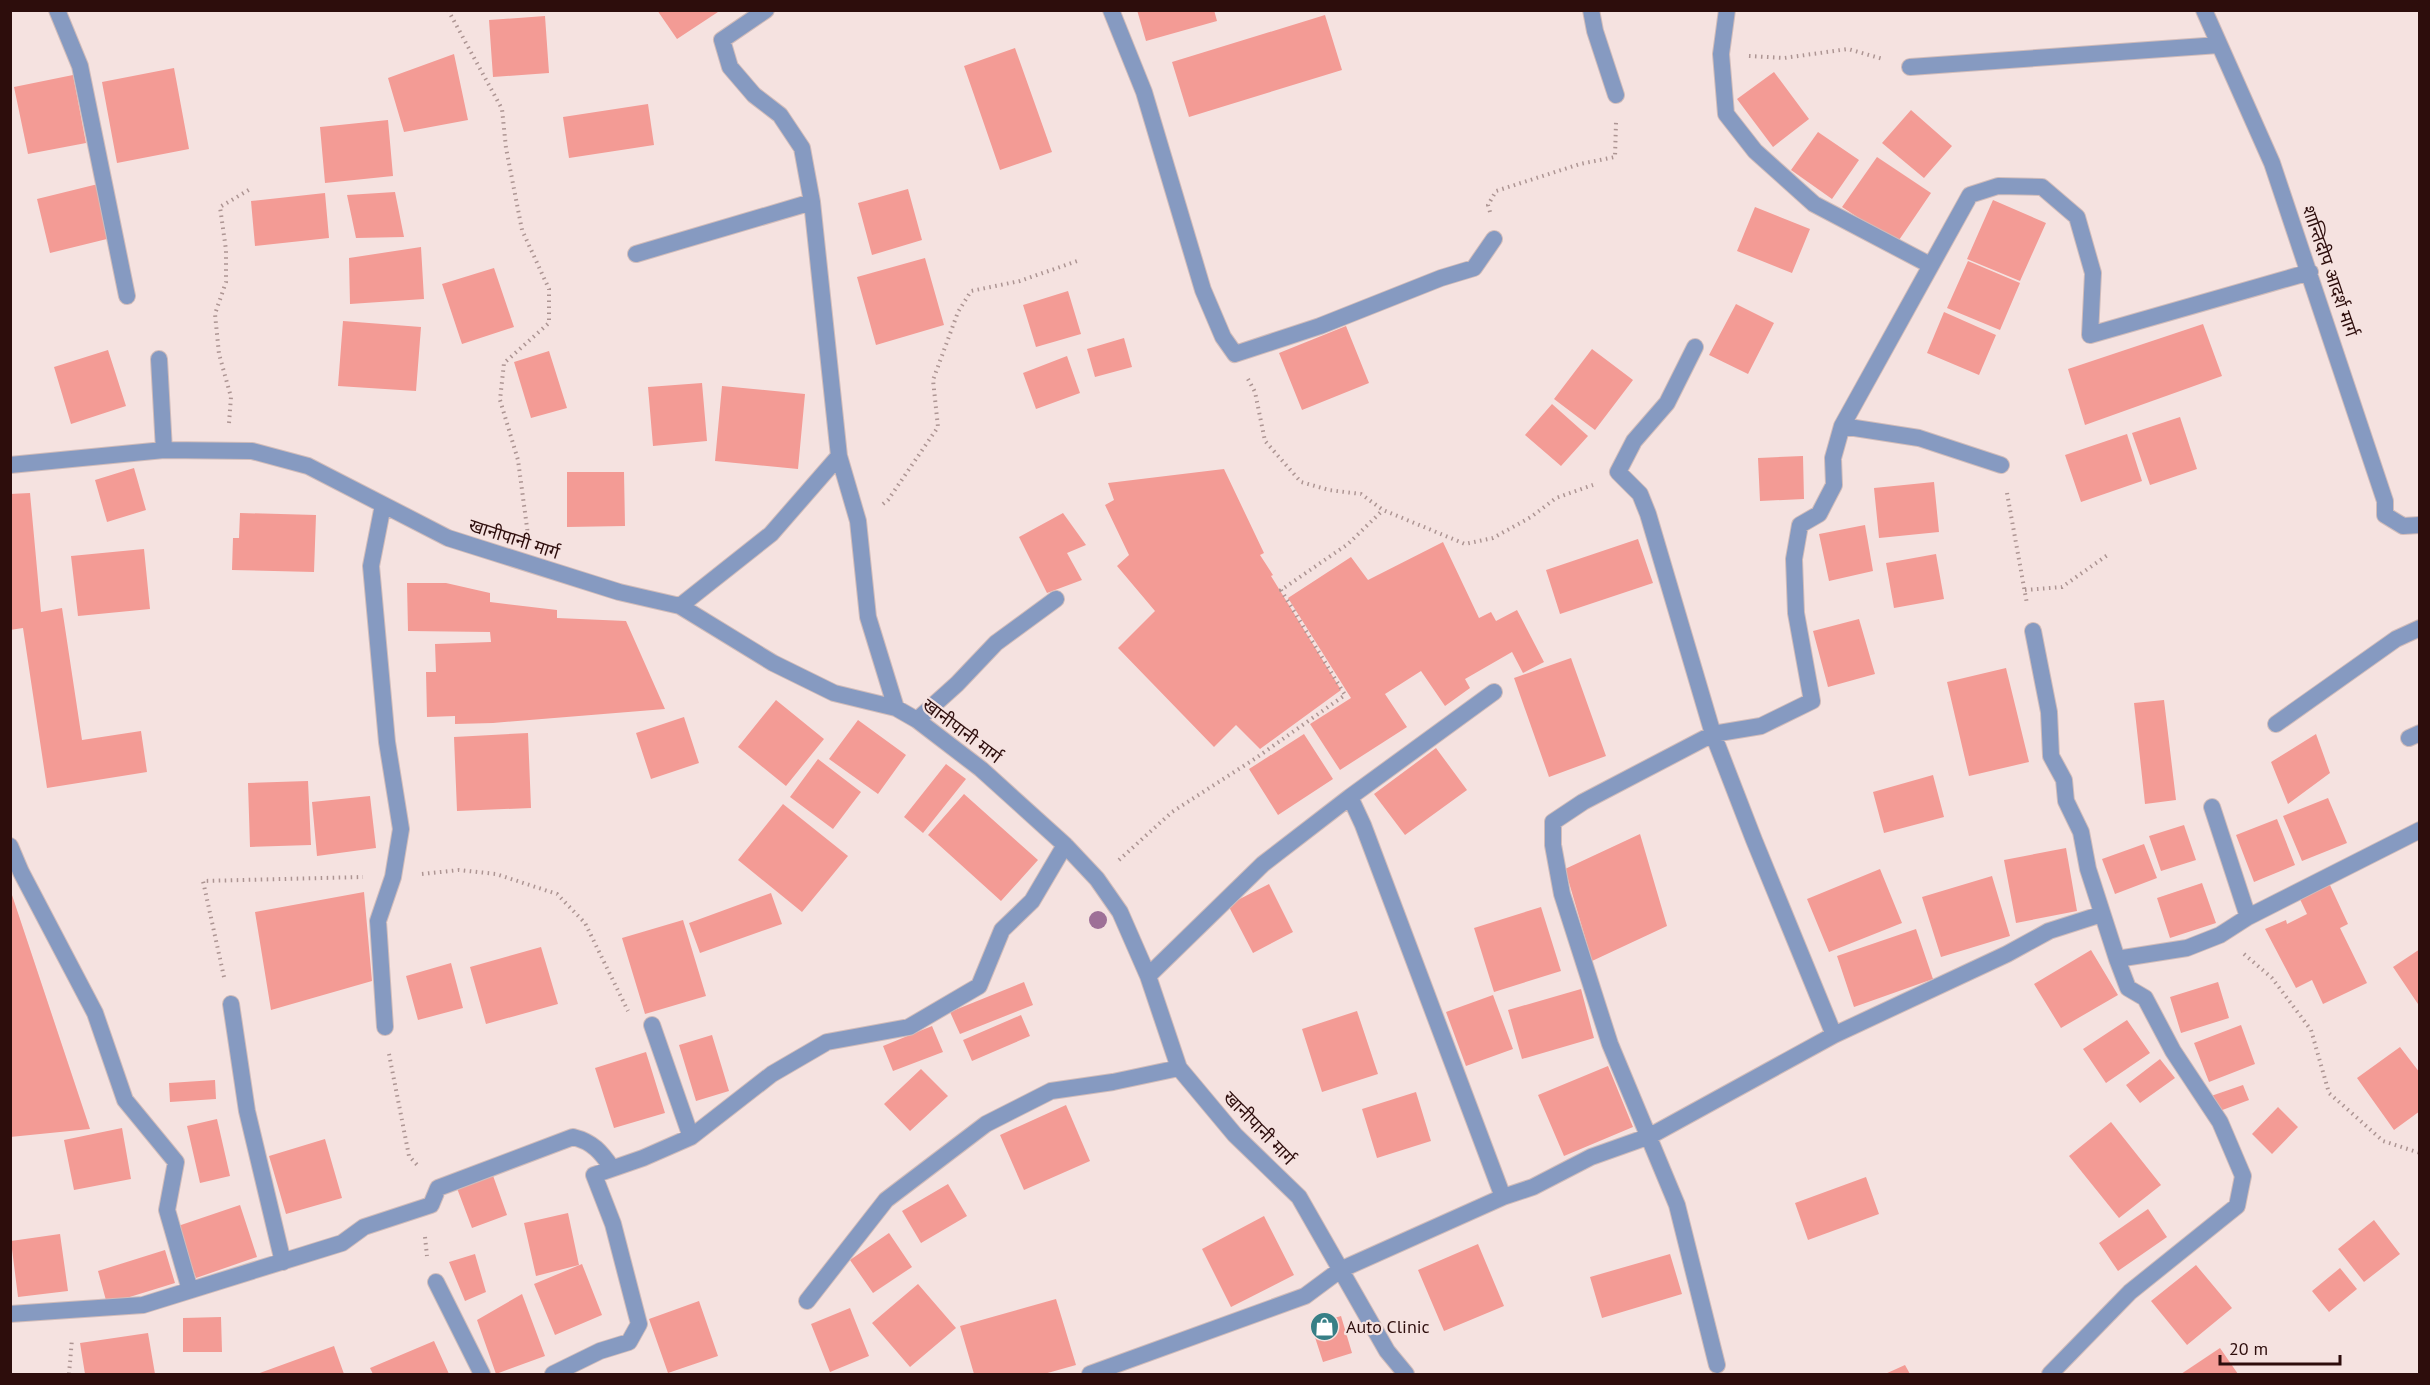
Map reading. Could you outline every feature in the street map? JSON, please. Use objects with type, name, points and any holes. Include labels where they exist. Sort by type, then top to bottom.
[{"type":"street","points":[[57,10],[80,66],[127,296]]},
{"type":"street","points":[[766,10],[722,40],[730,67],[754,95],[780,115],[802,148],[812,202],[838,456],[858,521],[868,616],[896,708]]},
{"type":"street","points":[[1110,10],[1144,92],[1203,290],[1223,337],[1235,354],[1320,326],[1441,278],[1474,268],[1494,239]]},
{"type":"street","points":[[1591,10],[1595,31],[1616,95]]},
{"type":"street","points":[[1727,10],[1721,54],[1726,114],[1755,150],[1814,204],[1930,265]]},
{"type":"street","name":"शान्तिदीप आदर्श मार्ग","points":[[2204,10],[2272,163],[2385,501],[2385,515],[2403,526],[2420,525]]},
{"type":"street","points":[[1910,67],[2219,45]]},
{"type":"street","points":[[1716,1365],[1677,1205],[1610,1044],[1562,894],[1553,845],[1553,822],[1583,802],[1713,734],[1761,726],[1812,701],[1796,613],[1794,559],[1800,525],[1820,514],[1834,485],[1833,458],[1842,426],[1971,195],[1998,186],[2042,187],[2078,217],[2093,273],[2090,334],[2310,272]]},
{"type":"street","points":[[636,254],[812,202]]},
{"type":"street","points":[[1695,347],[1667,403],[1634,441],[1618,472],[1640,494],[1648,514],[1713,734],[1834,1035]]},
{"type":"street","points":[[159,358],[164,450]]},
{"type":"street","points":[[1842,426],[1919,438],[2001,465]]},
{"type":"street","name":"खानीपानी मार्ग","points":[[10,465],[164,450],[252,451],[308,465],[448,538],[619,592],[680,606],[773,663],[834,693],[896,708],[917,720],[981,769],[1065,845],[1097,879],[1120,912],[1148,976],[1179,1068],[1235,1135],[1299,1197],[1387,1351],[1406,1374]]},
{"type":"street","points":[[680,606],[771,534],[838,456]]},
{"type":"street","points":[[383,505],[370,566],[387,742],[401,829],[393,877],[378,921],[385,1027]]},
{"type":"street","points":[[917,720],[957,684],[996,643],[1056,599]]},
{"type":"street","points":[[2276,724],[2396,639],[2420,628]]},
{"type":"street","points":[[2033,631],[2049,712],[2051,756],[2064,780],[2066,801],[2081,832],[2088,869],[2116,959],[2128,988],[2145,998],[2173,1051],[2220,1122],[2242,1176],[2237,1206],[2130,1292],[2050,1374]]},
{"type":"street","points":[[1148,976],[1263,864],[1494,692]]},
{"type":"street","points":[[1350,797],[1363,825],[1503,1197]]},
{"type":"street","points":[[2212,807],[2248,917]]},
{"type":"street","points":[[2116,959],[2187,948],[2220,935],[2248,917],[2420,830]]},
{"type":"street","points":[[553,1374],[600,1351],[629,1342],[639,1324],[613,1224],[594,1175],[643,1158],[691,1137],[772,1074],[827,1042],[909,1027],[979,986],[1002,930],[1032,901],[1065,845]]},
{"type":"street","points":[[10,846],[21,872],[95,1012],[125,1100],[176,1162],[167,1210],[190,1290]]},
{"type":"street","points":[[1090,1374],[1305,1296],[1340,1270],[1503,1197],[1533,1187],[1591,1156],[1650,1136],[1834,1035],[2007,954],[2049,931],[2102,914]]},
{"type":"street","points":[[231,1004],[247,1111],[283,1262]]},
{"type":"street","points":[[652,1025],[691,1137]]},
{"type":"street","points":[[807,1300],[886,1200],[986,1124],[1051,1091],[1113,1082],[1179,1068]]},
{"type":"street","points":[[10,1314],[143,1305],[283,1262],[342,1243],[364,1227],[431,1205],[438,1188],[573,1137],[585,1140],[598,1148],[612,1167]]},
{"type":"street","points":[[436,1282],[482,1374]]},
{"type":"path","points":[[448,10],[502,109],[506,148],[522,230],[549,289],[549,323],[504,363],[500,400],[518,460],[524,492],[530,565]]},
{"type":"path","points":[[1721,54],[1784,58],[1848,49],[1910,67]]},
{"type":"path","points":[[1494,239],[1488,205],[1496,191],[1581,164],[1615,157],[1616,95]]},
{"type":"path","points":[[227,451],[231,397],[219,354],[215,314],[226,282],[226,250],[220,207],[252,188]]},
{"type":"path","points":[[858,521],[888,500],[938,427],[933,380],[958,312],[971,291],[1020,281],[1077,261]]},
{"type":"path","points":[[1235,354],[1255,392],[1265,441],[1301,482],[1329,490],[1361,494],[1383,510],[1465,544],[1493,538],[1531,517],[1556,498],[1593,485],[1618,472]]},
{"type":"path","points":[[2001,465],[2033,631]]},
{"type":"path","points":[[1097,879],[1172,813],[1256,758],[1345,695],[1281,590],[1348,544],[1383,510]]},
{"type":"path","points":[[2025,590],[2062,587],[2109,554]]},
{"type":"path","points":[[2220,935],[2272,978],[2311,1030],[2329,1093],[2383,1141],[2420,1153]]},
{"type":"path","points":[[385,1027],[409,1156],[438,1188]]},
{"type":"path","points":[[431,1205],[425,1233],[428,1258],[436,1282]]},
{"type":"path","points":[[69,1374],[76,1311]]},
{"type":"building","points":[[657,10],[721,10],[677,39]]},
{"type":"building","points":[[1137,10],[1214,10],[1217,21],[1146,41]]},
{"type":"building","points":[[1325,15],[1342,70],[1189,117],[1172,62]]},
{"type":"building","points":[[545,16],[549,73],[493,77],[489,20]]},
{"type":"building","points":[[1015,48],[1052,152],[1000,170],[964,66]]},
{"type":"building","points":[[454,54],[468,120],[404,132],[388,78]]},
{"type":"building","points":[[174,68],[189,149],[117,163],[102,82]]},
{"type":"building","points":[[1774,72],[1809,119],[1773,147],[1737,99]]},
{"type":"building","points":[[73,75],[86,143],[28,154],[14,87]]},
{"type":"building","points":[[648,104],[654,145],[569,158],[563,117]]},
{"type":"building","points":[[1911,110],[1952,146],[1924,178],[1882,143]]},
{"type":"building","points":[[388,120],[393,176],[325,183],[320,127]]},
{"type":"building","points":[[1818,132],[1859,160],[1832,199],[1791,170]]},
{"type":"building","points":[[1877,157],[1931,193],[1897,243],[1842,207]]},
{"type":"building","points":[[98,184],[111,238],[50,253],[37,199]]},
{"type":"building","points":[[908,189],[922,240],[872,255],[858,203]]},
{"type":"building","points":[[395,192],[404,237],[356,238],[347,195]]},
{"type":"building","points":[[325,193],[329,238],[255,246],[251,201]]},
{"type":"building","points":[[1993,200],[2046,223],[2020,281],[1967,259]]},
{"type":"building","points":[[1755,207],[1810,229],[1792,273],[1737,251]]},
{"type":"building","points":[[421,247],[424,299],[350,304],[349,258]]},
{"type":"building","points":[[925,258],[944,325],[876,345],[857,277]]},
{"type":"building","points":[[1968,261],[2020,283],[2000,330],[1947,308]]},
{"type":"building","points":[[494,268],[514,327],[462,344],[442,284]]},
{"type":"building","points":[[1068,291],[1081,334],[1036,347],[1023,305]]},
{"type":"building","points":[[1736,304],[1774,323],[1748,374],[1709,355]]},
{"type":"building","points":[[1944,312],[1996,335],[1979,375],[1927,353]]},
{"type":"building","points":[[343,321],[421,327],[416,391],[338,386]]},
{"type":"building","points":[[2203,324],[2222,376],[2085,425],[2068,369]]},
{"type":"building","points":[[1346,326],[1369,383],[1302,410],[1279,353]]},
{"type":"building","points":[[1124,338],[1132,367],[1095,377],[1087,349]]},
{"type":"building","points":[[1592,349],[1633,380],[1595,430],[1554,399]]},
{"type":"building","points":[[108,350],[126,406],[71,424],[54,367]]},
{"type":"building","points":[[549,351],[567,408],[531,418],[514,362]]},
{"type":"building","points":[[1067,356],[1080,393],[1036,409],[1023,373]]},
{"type":"building","points":[[702,383],[707,441],[653,446],[648,387]]},
{"type":"building","points":[[722,386],[805,394],[798,469],[715,461]]},
{"type":"building","points":[[1552,404],[1588,436],[1561,466],[1525,435]]},
{"type":"building","points":[[2180,417],[2197,469],[2150,485],[2132,433]]},
{"type":"building","points":[[2127,434],[2142,481],[2081,502],[2065,455]]},
{"type":"building","points":[[1803,456],[1804,499],[1760,501],[1758,458]]},
{"type":"building","points":[[134,468],[146,510],[107,522],[95,480]]},
{"type":"building","points":[[1224,469],[1264,553],[1260,555],[1273,575],[1271,576],[1341,690],[1260,749],[1236,725],[1214,747],[1118,648],[1155,611],[1117,566],[1129,555],[1105,505],[1114,500],[1108,483]]},
{"type":"building","points":[[567,472],[624,472],[625,526],[567,527]]},
{"type":"building","points":[[1934,482],[1939,532],[1879,538],[1874,488]]},
{"type":"building","points":[[30,493],[41,612],[62,608],[82,740],[141,731],[147,772],[47,788],[23,628],[10,630],[10,494]]},
{"type":"building","points":[[240,513],[316,515],[314,572],[232,570],[233,538],[239,538]]},
{"type":"building","points":[[1063,513],[1086,545],[1067,553],[1082,580],[1047,593],[1019,537]]},
{"type":"building","points":[[1865,525],[1873,571],[1829,581],[1819,534]]},
{"type":"building","points":[[1638,539],[1653,583],[1560,614],[1546,570]]},
{"type":"building","points":[[1443,542],[1479,618],[1491,612],[1496,621],[1517,610],[1544,662],[1523,673],[1512,652],[1465,679],[1470,688],[1445,706],[1421,671],[1385,694],[1407,727],[1340,770],[1310,724],[1351,698],[1288,598],[1351,557],[1368,580]]},
{"type":"building","points":[[144,549],[150,609],[78,616],[71,556]]},
{"type":"building","points":[[1936,554],[1944,599],[1894,608],[1886,563]]},
{"type":"building","points":[[407,583],[446,583],[490,593],[490,602],[557,610],[557,618],[626,621],[665,709],[493,723],[455,724],[455,716],[427,717],[426,672],[436,672],[435,644],[491,642],[490,632],[408,631]]},
{"type":"building","points":[[1859,619],[1875,674],[1828,687],[1813,631]]},
{"type":"building","points":[[1571,658],[1606,756],[1549,777],[1514,678]]},
{"type":"building","points":[[2006,668],[2029,762],[1969,776],[1947,682]]},
{"type":"building","points":[[776,700],[824,739],[786,786],[738,747]]},
{"type":"building","points":[[2164,700],[2176,800],[2145,804],[2134,703]]},
{"type":"building","points":[[684,717],[699,763],[651,779],[636,733]]},
{"type":"building","points":[[858,720],[906,755],[878,794],[829,759]]},
{"type":"building","points":[[528,733],[531,808],[457,811],[454,737]]},
{"type":"building","points":[[1304,734],[1333,779],[1278,815],[1249,769]]},
{"type":"building","points":[[2316,734],[2330,773],[2288,804],[2271,762]]},
{"type":"building","points":[[1436,748],[1467,790],[1405,835],[1374,794]]},
{"type":"building","points":[[818,759],[861,792],[833,829],[790,797]]},
{"type":"building","points":[[946,764],[966,779],[923,833],[904,817]]},
{"type":"building","points":[[1933,775],[1944,817],[1884,833],[1873,792]]},
{"type":"building","points":[[308,781],[311,845],[250,847],[248,783]]},
{"type":"building","points":[[964,794],[1038,860],[1001,901],[928,835]]},
{"type":"building","points":[[370,796],[376,848],[317,856],[312,802]]},
{"type":"building","points":[[2328,798],[2347,843],[2302,861],[2283,816]]},
{"type":"building","points":[[783,804],[848,856],[802,912],[738,860]]},
{"type":"building","points":[[2277,819],[2295,865],[2254,882],[2236,835]]},
{"type":"building","points":[[2184,825],[2196,860],[2161,871],[2149,836]]},
{"type":"building","points":[[1640,834],[1667,926],[1592,961],[1565,869]]},
{"type":"building","points":[[2144,844],[2157,878],[2115,894],[2102,859]]},
{"type":"building","points":[[2066,848],[2077,911],[2016,923],[2004,860]]},
{"type":"building","points":[[1880,869],[1902,923],[1829,952],[1807,899]]},
{"type":"building","points":[[1992,876],[2010,936],[1941,957],[1922,897]]},
{"type":"building","points":[[2202,883],[2216,923],[2170,938],[2157,898]]},
{"type":"building","points":[[2329,883],[2348,924],[2340,928],[2367,983],[2323,1004],[2312,980],[2296,988],[2265,929],[2286,920],[2287,924],[2307,914],[2299,897]]},
{"type":"building","points":[[1269,884],[1293,932],[1253,953],[1228,905]]},
{"type":"building","points":[[11,892],[90,1129],[10,1137]]},
{"type":"building","points":[[364,892],[372,981],[271,1010],[255,912]]},
{"type":"building","points":[[771,893],[782,924],[700,953],[689,923]]},
{"type":"building","points":[[1541,907],[1561,971],[1494,992],[1474,928]]},
{"type":"building","points":[[683,920],[706,996],[645,1014],[622,938]]},
{"type":"building","points":[[1916,929],[1933,979],[1854,1007],[1837,956]]},
{"type":"building","points":[[541,947],[558,1004],[486,1024],[470,967]]},
{"type":"building","points":[[2420,949],[2420,1007],[2393,967]]},
{"type":"building","points":[[2091,950],[2118,995],[2061,1028],[2034,984]]},
{"type":"building","points":[[451,963],[463,1008],[418,1020],[406,976]]},
{"type":"building","points":[[1024,982],[1033,1005],[960,1034],[950,1012]]},
{"type":"building","points":[[2218,982],[2229,1018],[2181,1033],[2170,997]]},
{"type":"building","points":[[1581,989],[1594,1038],[1522,1059],[1508,1010]]},
{"type":"building","points":[[1493,995],[1513,1049],[1466,1066],[1446,1012]]},
{"type":"building","points":[[1357,1011],[1378,1074],[1322,1092],[1302,1029]]},
{"type":"building","points":[[1021,1015],[1030,1036],[972,1061],[963,1040]]},
{"type":"building","points":[[2127,1020],[2150,1053],[2106,1083],[2083,1049]]},
{"type":"building","points":[[2241,1025],[2255,1064],[2209,1082],[2194,1043]]},
{"type":"building","points":[[932,1026],[943,1052],[893,1071],[883,1046]]},
{"type":"building","points":[[712,1035],[729,1091],[696,1101],[679,1045]]},
{"type":"building","points":[[2400,1047],[2420,1073],[2420,1111],[2394,1130],[2357,1078]]},
{"type":"building","points":[[646,1052],[665,1113],[614,1128],[595,1068]]},
{"type":"building","points":[[2160,1059],[2175,1078],[2140,1103],[2126,1085]]},
{"type":"building","points":[[1608,1066],[1633,1127],[1564,1156],[1538,1095]]},
{"type":"building","points":[[921,1069],[948,1096],[910,1131],[884,1104]]},
{"type":"building","points":[[215,1080],[216,1099],[170,1102],[169,1083]]},
{"type":"building","points":[[2243,1085],[2249,1100],[2217,1112],[2211,1096]]},
{"type":"building","points":[[1416,1092],[1431,1141],[1377,1158],[1362,1109]]},
{"type":"building","points":[[1066,1105],[1090,1161],[1024,1190],[1000,1135]]},
{"type":"building","points":[[2278,1107],[2298,1127],[2272,1154],[2252,1134]]},
{"type":"building","points":[[217,1119],[230,1176],[200,1183],[187,1126]]},
{"type":"building","points":[[2111,1122],[2161,1185],[2119,1218],[2069,1156]]},
{"type":"building","points":[[122,1128],[131,1179],[74,1190],[64,1140]]},
{"type":"building","points":[[325,1139],[342,1198],[286,1214],[269,1156]]},
{"type":"building","points":[[491,1170],[507,1215],[472,1228],[455,1183]]},
{"type":"building","points":[[1866,1177],[1879,1214],[1808,1240],[1795,1203]]},
{"type":"building","points":[[948,1184],[967,1216],[921,1243],[902,1211]]},
{"type":"building","points":[[240,1205],[257,1257],[196,1278],[178,1226]]},
{"type":"building","points":[[2148,1209],[2167,1237],[2118,1271],[2099,1243]]},
{"type":"building","points":[[568,1213],[579,1265],[536,1276],[524,1223]]},
{"type":"building","points":[[1264,1216],[1294,1275],[1231,1307],[1202,1249]]},
{"type":"building","points":[[2374,1220],[2400,1254],[2364,1282],[2338,1249]]},
{"type":"building","points":[[889,1233],[912,1267],[873,1293],[850,1260]]},
{"type":"building","points":[[60,1234],[68,1291],[18,1297],[11,1241]]},
{"type":"building","points":[[1478,1244],[1504,1306],[1444,1331],[1418,1270]]},
{"type":"building","points":[[165,1250],[175,1283],[107,1304],[98,1271]]},
{"type":"building","points":[[475,1254],[486,1292],[465,1301],[449,1262]]},
{"type":"building","points":[[1670,1254],[1682,1294],[1602,1318],[1590,1277]]},
{"type":"building","points":[[582,1264],[602,1315],[555,1335],[534,1284]]},
{"type":"building","points":[[2196,1265],[2232,1308],[2187,1345],[2151,1301]]},
{"type":"building","points":[[2340,1268],[2357,1289],[2329,1312],[2312,1291]]},
{"type":"building","points":[[918,1284],[956,1328],[910,1367],[872,1323]]},
{"type":"building","points":[[522,1294],[545,1356],[496,1374],[477,1320]]},
{"type":"building","points":[[1056,1299],[1076,1365],[1044,1374],[974,1374],[960,1326]]},
{"type":"building","points":[[699,1301],[718,1356],[668,1373],[649,1319]]},
{"type":"building","points":[[850,1308],[869,1356],[830,1372],[811,1324]]},
{"type":"building","points":[[1341,1316],[1352,1353],[1323,1362],[1311,1325]]},
{"type":"building","points":[[221,1317],[222,1352],[183,1352],[183,1318]]},
{"type":"building","points":[[148,1333],[155,1374],[85,1374],[80,1343]]},
{"type":"building","points":[[434,1341],[449,1374],[373,1374],[370,1368]]},
{"type":"building","points":[[334,1346],[344,1374],[257,1374]]},
{"type":"building","points":[[2220,1348],[2238,1374],[2181,1374]]},
{"type":"building","points":[[1905,1365],[1910,1374],[1885,1374]]},
{"type":"place","name":"Auto Clinic","points":[[1325,1327]]}]
